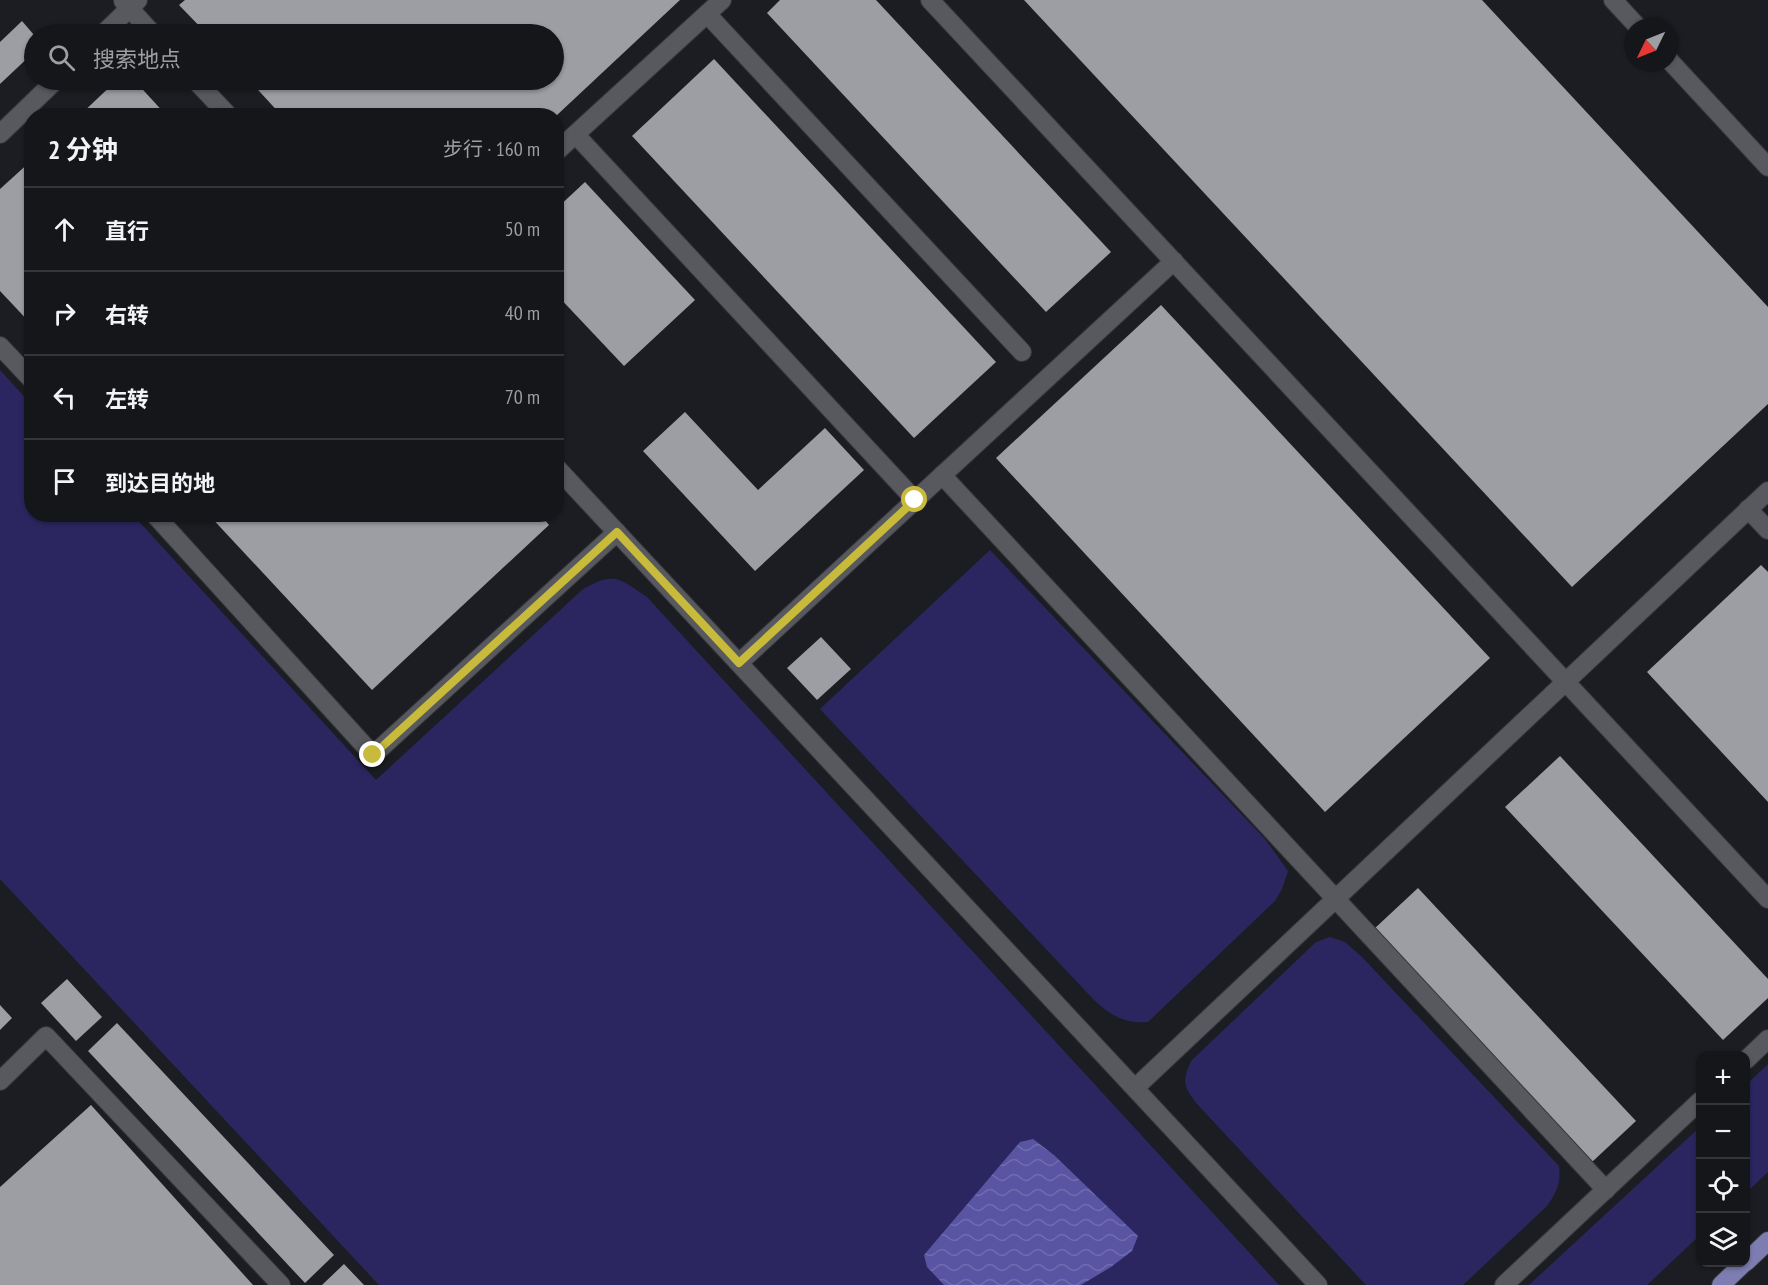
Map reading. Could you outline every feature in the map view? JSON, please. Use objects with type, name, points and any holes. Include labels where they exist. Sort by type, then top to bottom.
[{"type":"main road","points":[[1750,1257],[1768,1241]]},
{"type":"main road","points":[[1721,1285],[1740,1267]]},
{"type":"lane","points":[[564,145],[722,0]]},
{"type":"lane","points":[[930,0],[1768,899]]},
{"type":"lane","points":[[1613,0],[1630,18]]},
{"type":"lane","points":[[112,24],[130,3],[146,24]]},
{"type":"lane","points":[[707,14],[1022,352]]},
{"type":"lane","points":[[1678,70],[1768,167]]},
{"type":"lane","points":[[27,108],[46,90]]},
{"type":"lane","points":[[204,90],[221,108]]},
{"type":"lane","points":[[0,134],[24,111]]},
{"type":"lane","points":[[576,135],[915,500]]},
{"type":"lane","points":[[739,663],[1173,261]]},
{"type":"lane","points":[[0,345],[24,371]]},
{"type":"lane","points":[[564,476],[1318,1285]]},
{"type":"lane","points":[[942,476],[1606,1190]]},
{"type":"lane","points":[[1135,1088],[1768,491]]},
{"type":"lane","points":[[1749,509],[1768,530]]},
{"type":"lane","points":[[161,522],[373,755],[617,532]]},
{"type":"lane","points":[[0,1081],[46,1036],[281,1285]]},
{"type":"lane","points":[[1750,1055],[1768,1039]]},
{"type":"lane","points":[[1504,1285],[1697,1105]]},
{"type":"shaded area","points":[[0,370],[24,396],[24,522],[139,522],[376,780],[582,590],[601,580],[616,579],[647,597],[1279,1285],[379,1285],[0,879]]},
{"type":"shaded area","points":[[990,550],[1265,839],[1288,871],[1275,901],[1148,1022],[1125,1020],[1106,1010],[1094,1000],[820,709]]},
{"type":"shaded area","points":[[1330,937],[1345,942],[1362,957],[1559,1166],[1558,1187],[1547,1206],[1463,1285],[1366,1285],[1197,1104],[1185,1083],[1191,1061],[1316,942]]},
{"type":"shaded area","points":[[1768,1064],[1768,1172],[1750,1189],[1750,1105],[1750,1081]]},
{"type":"shaded area","points":[[1696,1131],[1696,1239],[1647,1285],[1529,1285]]},
{"type":"water","points":[[1033,1139],[1054,1155],[1138,1236],[1132,1251],[1081,1285],[944,1285],[927,1267],[924,1255],[1020,1142]]},
{"type":"building","points":[[185,0],[680,0],[564,109],[275,108],[258,90],[564,90],[564,24],[197,24],[179,5]]},
{"type":"building","points":[[780,0],[876,0],[1111,252],[1046,312],[767,13]]},
{"type":"building","points":[[1024,0],[1482,0],[1768,307],[1768,404],[1572,587]]},
{"type":"building","points":[[22,21],[25,24],[24,61],[0,84],[0,42]]},
{"type":"building","points":[[714,59],[996,362],[914,438],[632,136]]},
{"type":"building","points":[[106,90],[143,90],[160,108],[87,108]]},
{"type":"building","points":[[24,167],[24,316],[0,291],[0,189]]},
{"type":"building","points":[[585,182],[695,300],[624,366],[564,302],[564,202]]},
{"type":"building","points":[[1161,305],[1490,658],[1325,812],[996,458]]},
{"type":"building","points":[[685,412],[758,490],[825,428],[864,470],[755,571],[643,451]]},
{"type":"building","points":[[215,522],[547,522],[549,525],[372,690]]},
{"type":"building","points":[[1761,565],[1768,572],[1768,802],[1647,672]]},
{"type":"building","points":[[821,637],[851,669],[817,700],[787,668]]},
{"type":"building","points":[[1560,756],[1768,979],[1768,998],[1723,1040],[1505,807]]},
{"type":"building","points":[[1418,888],[1636,1121],[1592,1162],[1374,929]]},
{"type":"building","points":[[67,979],[102,1017],[76,1041],[41,1003]]},
{"type":"building","points":[[0,1005],[12,1018],[0,1030]]},
{"type":"building","points":[[117,1023],[334,1255],[305,1283],[88,1051]]},
{"type":"building","points":[[91,1105],[253,1285],[0,1285],[0,1187]]},
{"type":"building","points":[[344,1264],[364,1285],[322,1285]]},
{"type":"route","points":[[373,755],[617,532],[739,663],[915,500]]}]
